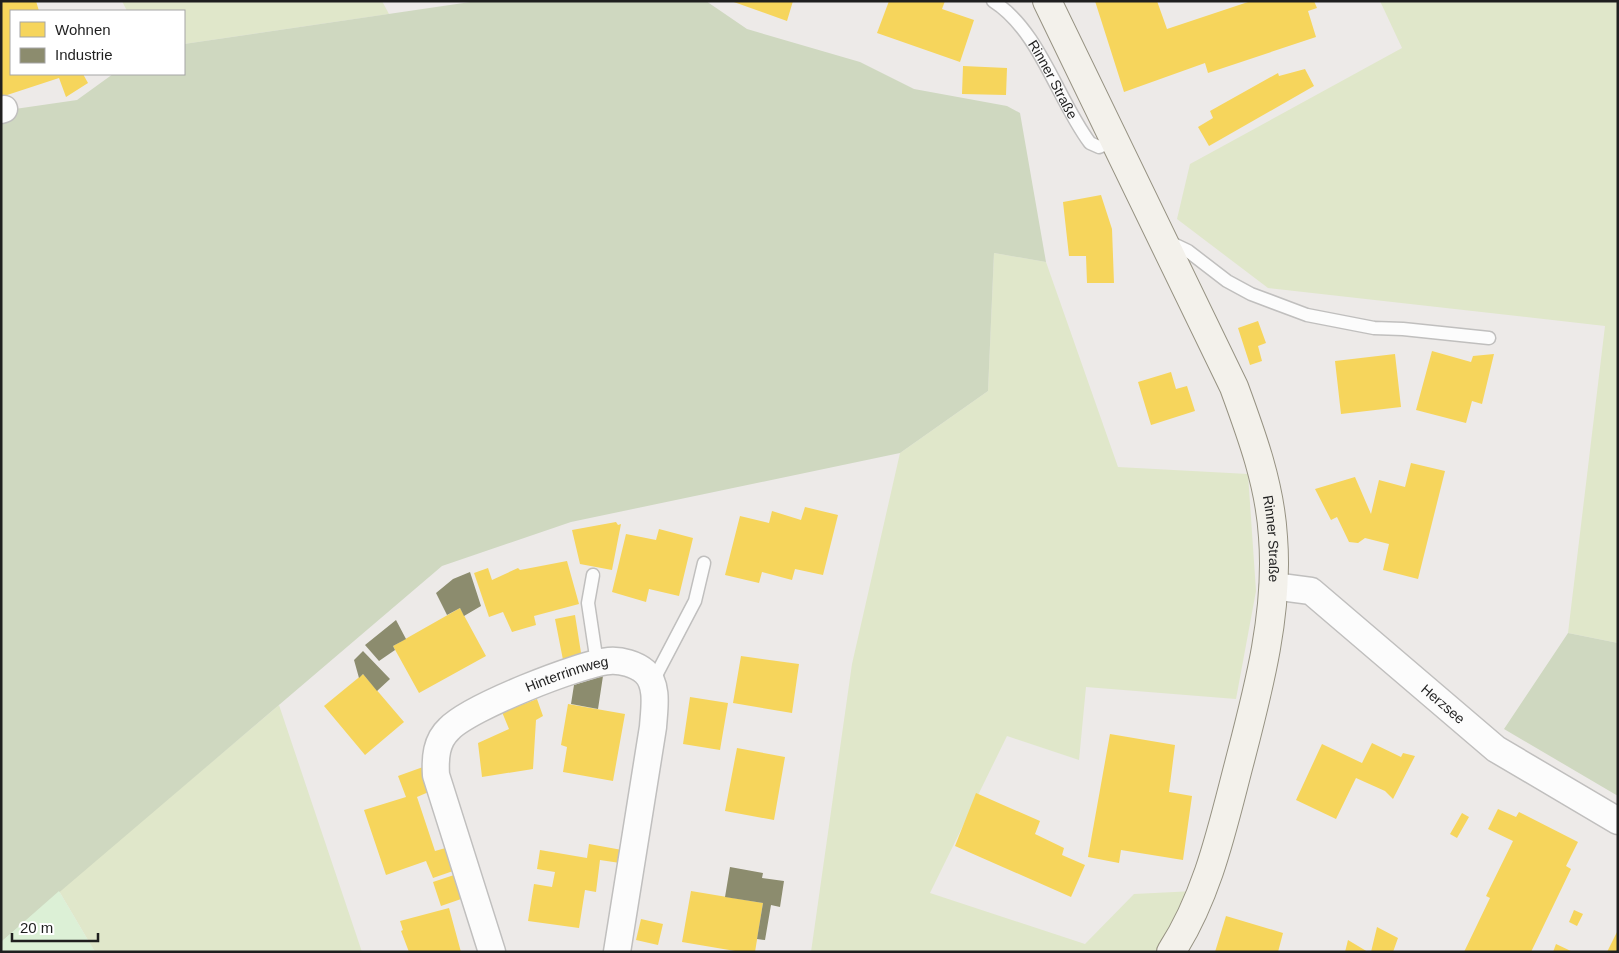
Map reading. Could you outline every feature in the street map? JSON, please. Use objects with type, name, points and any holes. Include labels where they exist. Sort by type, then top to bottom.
[{"type":"main road","name":"Rinner Straße","points":[[1047,1],[1234,388],[1258,455],[1271,516],[1273,586],[1258,686],[1221,834],[1207,880],[1192,916],[1171,952]]},
{"type":"street","name":"Herzsee","points":[[1273,586],[1311,591],[1496,749],[1618,821]]},
{"type":"street","name":"Hinterrinnweg","points":[[492,952],[436,775],[435,763],[438,744],[449,728],[488,704],[597,663],[624,662],[646,673],[652,683]]},
{"type":"street","points":[[618,952],[652,727],[654,695],[652,683]]},
{"type":"lane","name":"Rinner Straße","points":[[993,1],[1011,16],[1027,36],[1090,143],[1099,147],[1114,142]]},
{"type":"lane","points":[[1160,238],[1188,251],[1228,281],[1251,294],[1307,315],[1374,328],[1403,329],[1489,338]]},
{"type":"lane","points":[[652,683],[695,601],[704,563]]},
{"type":"lane","points":[[593,575],[588,603],[597,663]]},
{"type":"green space","points":[[122,1],[382,1],[389,14],[185,44],[185,10],[126,10]]},
{"type":"green space","points":[[477,1],[706,1],[747,29],[860,62],[914,89],[1007,106],[1020,113],[1046,262],[994,253],[988,391],[900,453],[571,522],[442,566],[1,942],[1,111],[77,100],[112,75],[185,75],[185,44]]},
{"type":"green space","points":[[1380,1],[1618,1],[1618,643],[1568,633],[1605,326],[1268,288],[1177,219],[1190,164],[1402,48]]},
{"type":"green space","points":[[994,253],[1046,262],[1118,467],[1248,474],[1256,591],[1236,699],[1086,687],[1079,760],[1007,736],[930,893],[1085,944],[1134,894],[1215,890],[1170,952],[811,952],[852,664],[900,453],[988,391]]},
{"type":"green space","points":[[1568,633],[1618,643],[1618,796],[1504,729]]},
{"type":"green space","points":[[279,705],[362,952],[95,952],[59,891]]},
{"type":"green space","points":[[59,891],[95,952],[1,952],[1,942]]},
{"type":"building: Wohnen","points":[[1,1],[36,1],[39,10],[10,10],[10,75],[84,75],[88,83],[66,97],[59,78],[1,97]]},
{"type":"building: Wohnen","points":[[731,1],[793,1],[787,21]]},
{"type":"building: Wohnen","points":[[889,1],[945,1],[942,9],[974,20],[960,62],[877,33]]},
{"type":"building: Wohnen","points":[[1095,1],[1157,1],[1167,29],[1251,1],[1314,1],[1317,8],[1308,11],[1316,37],[1208,73],[1205,63],[1124,92]]},
{"type":"building: Wohnen","points":[[963,66],[1007,68],[1006,95],[962,94]]},
{"type":"building: Wohnen","points":[[1305,69],[1314,86],[1209,146],[1198,127],[1213,118],[1210,111],[1278,73],[1279,76]]},
{"type":"building: Wohnen","points":[[1101,195],[1112,229],[1114,283],[1087,283],[1086,256],[1069,256],[1063,202]]},
{"type":"building: Wohnen","points":[[1258,321],[1266,343],[1258,346],[1262,361],[1250,365],[1238,328]]},
{"type":"building: Wohnen","points":[[1432,351],[1471,362],[1473,356],[1494,354],[1482,404],[1472,401],[1466,423],[1416,410]]},
{"type":"building: Wohnen","points":[[1395,354],[1401,407],[1341,414],[1335,361]]},
{"type":"building: Wohnen","points":[[1171,372],[1176,389],[1187,386],[1195,411],[1151,425],[1138,382]]},
{"type":"building: Wohnen","points":[[1411,463],[1445,471],[1418,579],[1383,570],[1389,544],[1365,538],[1358,543],[1349,542],[1337,517],[1331,520],[1315,489],[1355,477],[1371,514],[1379,480],[1405,487]]},
{"type":"building: Wohnen","points":[[805,507],[838,515],[823,575],[795,569],[792,580],[762,572],[759,583],[725,575],[740,516],[769,523],[772,511],[801,520]]},
{"type":"building: Wohnen","points":[[616,522],[618,525],[621,524],[612,570],[580,564],[572,530]]},
{"type":"building: Wohnen","points":[[659,529],[693,538],[679,596],[649,589],[646,602],[612,592],[626,534],[656,540]]},
{"type":"building: Wohnen","points":[[567,561],[579,604],[534,616],[536,625],[512,632],[503,612],[489,617],[474,573],[488,568],[492,580],[518,568],[520,570]]},
{"type":"building: Wohnen","points":[[460,608],[486,656],[419,693],[393,646]]},
{"type":"building: Wohnen","points":[[575,615],[582,659],[564,665],[555,619]]},
{"type":"building: Wohnen","points":[[741,656],[799,664],[792,713],[733,703]]},
{"type":"building: Wohnen","points":[[363,674],[404,722],[365,755],[324,706]]},
{"type":"building: Wohnen","points":[[690,697],[728,703],[720,750],[683,744]]},
{"type":"building: Wohnen","points":[[537,699],[543,716],[536,720],[533,769],[482,777],[478,743],[509,729],[502,712]]},
{"type":"building: Wohnen","points":[[568,704],[625,714],[613,781],[563,772],[567,747],[561,745]]},
{"type":"building: Wohnen","points":[[1110,734],[1175,745],[1169,792],[1192,796],[1183,860],[1121,850],[1119,863],[1088,857]]},
{"type":"building: Wohnen","points":[[1372,743],[1401,757],[1403,753],[1415,756],[1393,799],[1385,791],[1356,778],[1336,819],[1296,800],[1322,744],[1362,763]]},
{"type":"building: Wohnen","points":[[737,748],[785,757],[774,820],[725,811]]},
{"type":"building: Wohnen","points":[[423,767],[431,791],[417,797],[435,851],[449,847],[456,870],[433,878],[426,861],[386,875],[364,810],[406,797],[398,776]]},
{"type":"building: Wohnen","points":[[976,793],[1040,821],[1035,834],[1064,848],[1062,855],[1085,865],[1071,897],[955,846]]},
{"type":"building: Wohnen","points":[[1498,809],[1516,817],[1519,812],[1578,842],[1566,866],[1571,869],[1531,952],[1464,952],[1490,898],[1486,896],[1513,841],[1488,829]]},
{"type":"building: Wohnen","points":[[1462,813],[1469,817],[1457,838],[1450,834]]},
{"type":"building: Wohnen","points":[[589,844],[622,850],[620,863],[600,860],[596,892],[585,890],[579,928],[528,921],[534,884],[552,887],[555,872],[537,869],[540,850],[587,858]]},
{"type":"building: Wohnen","points":[[457,874],[464,898],[441,906],[433,882]]},
{"type":"building: Wohnen","points":[[691,891],[763,903],[755,952],[741,952],[682,942]]},
{"type":"building: Wohnen","points":[[449,908],[461,952],[409,952],[401,931],[403,930],[400,921]]},
{"type":"building: Wohnen","points":[[1574,910],[1583,914],[1577,926],[1569,922]]},
{"type":"building: Wohnen","points":[[1226,916],[1283,933],[1278,952],[1215,952]]},
{"type":"building: Wohnen","points":[[641,919],[663,924],[658,945],[636,940]]},
{"type":"building: Wohnen","points":[[1377,927],[1398,938],[1393,952],[1371,952]]},
{"type":"building: Wohnen","points":[[1618,930],[1618,952],[1607,952]]},
{"type":"building: Wohnen","points":[[1348,940],[1368,952],[1345,952]]},
{"type":"building: Wohnen","points":[[1556,944],[1573,952],[1553,952]]},
{"type":"building: Industrie","points":[[470,572],[481,606],[464,616],[460,608],[447,615],[436,593],[453,579]]},
{"type":"building: Industrie","points":[[396,620],[406,639],[393,646],[395,650],[379,661],[365,645]]},
{"type":"building: Industrie","points":[[363,651],[390,679],[377,691],[363,674],[359,678],[354,660]]},
{"type":"building: Industrie","points":[[603,676],[598,709],[571,704],[574,685]]},
{"type":"building: Industrie","points":[[730,867],[763,873],[762,878],[784,881],[780,907],[771,905],[765,940],[757,939],[763,903],[725,897]]}]
